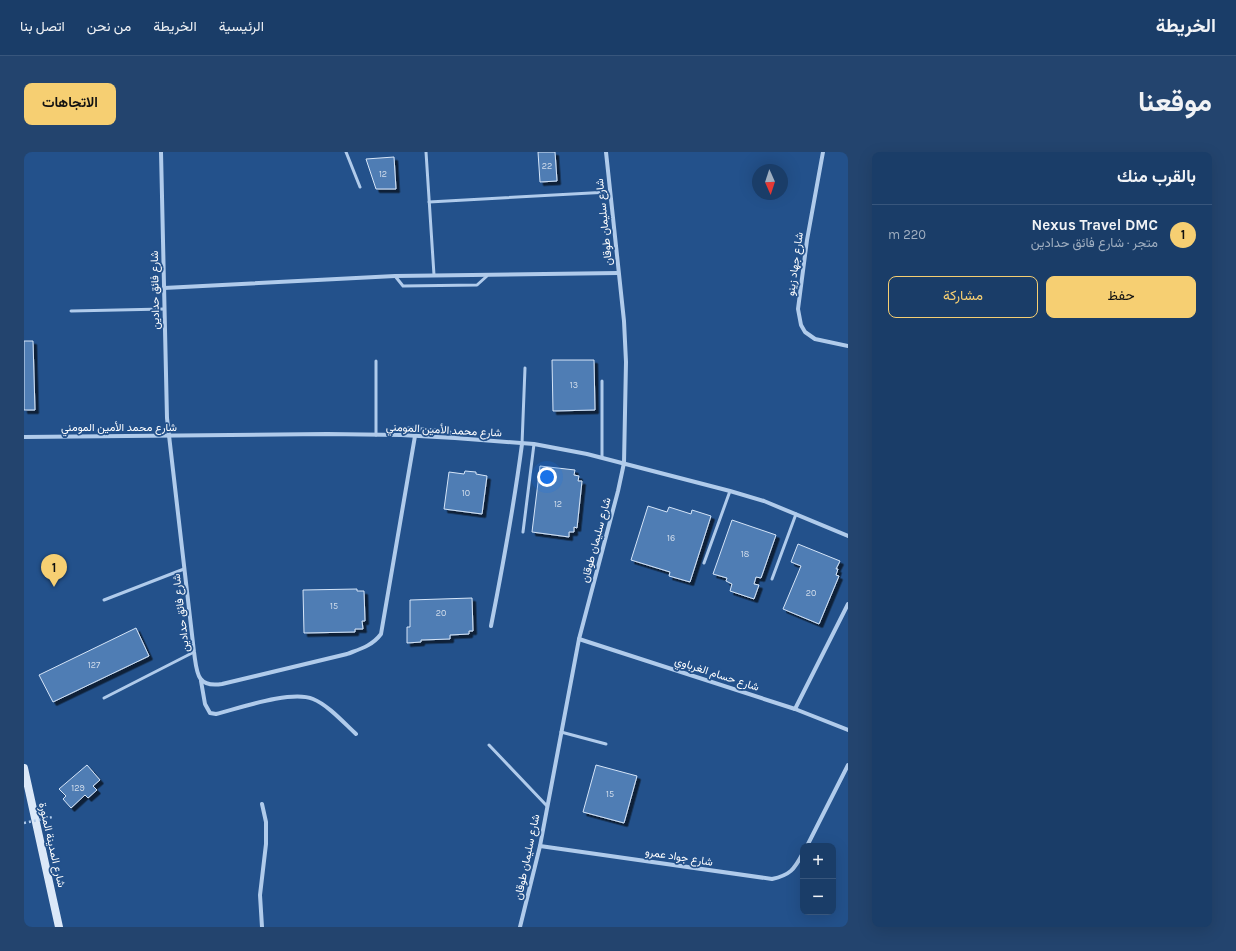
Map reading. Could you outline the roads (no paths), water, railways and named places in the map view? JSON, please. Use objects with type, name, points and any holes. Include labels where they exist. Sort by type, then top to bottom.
[{"type":"main road","name":"شارع المدينة المنورة","points":[[24,768],[59,927]]},
{"type":"street","name":"شارع فائق حدادين","points":[[161,152],[164,309],[169,435],[194,652],[205,704],[210,713],[216,714],[280,698],[303,696],[322,704],[356,734]]},
{"type":"street","name":"شارع سليمان طوقان","points":[[520,927],[540,846],[579,639],[624,463],[626,362],[624,321],[609,192],[606,152]]},
{"type":"street","name":"شارع جهاد زينو","points":[[823,152],[807,240],[798,309],[801,325],[805,332],[815,339],[848,346]]},
{"type":"street","points":[[164,288],[394,276],[487,276],[618,273]]},
{"type":"street","name":"شارع محمد الأمين المومني","points":[[24,437],[262,434],[401,435],[534,444],[602,457],[730,491],[764,501],[848,536]]},
{"type":"street","points":[[201,680],[208,684],[222,684],[347,654],[365,648],[376,640],[381,634],[415,436]]},
{"type":"street","points":[[491,626],[510,532],[522,444]]},
{"type":"street","points":[[795,709],[848,604]]},
{"type":"street","name":"شارع حسام الغرباوي","points":[[579,639],[795,709],[848,730]]},
{"type":"street","points":[[809,843],[848,765]]},
{"type":"street","points":[[262,804],[266,822],[266,844],[260,895],[262,927]]},
{"type":"street","name":"شارع جواد عمرو","points":[[540,846],[772,880],[784,877],[793,870],[800,858]]},
{"type":"lane","points":[[346,152],[360,187]]},
{"type":"lane","points":[[426,152],[434,275]]},
{"type":"lane","points":[[429,202],[609,192]]},
{"type":"lane","points":[[394,276],[403,286],[477,285],[487,276]]},
{"type":"lane","points":[[71,311],[164,309]]},
{"type":"lane","points":[[376,361],[376,435]]},
{"type":"lane","points":[[522,444],[525,368]]},
{"type":"lane","points":[[602,381],[602,457]]},
{"type":"lane","points":[[401,435],[405,429],[409,428],[448,431],[454,438]]},
{"type":"lane","points":[[523,532],[534,444]]},
{"type":"lane","points":[[704,563],[730,491]]},
{"type":"lane","points":[[772,579],[796,514]]},
{"type":"lane","points":[[104,600],[184,569]]},
{"type":"lane","points":[[104,698],[194,652]]},
{"type":"lane","points":[[561,732],[606,744]]},
{"type":"lane","points":[[489,745],[547,806]]},
{"type":"place","name":"Nexus Travel DMC","points":[[54,587]]}]
